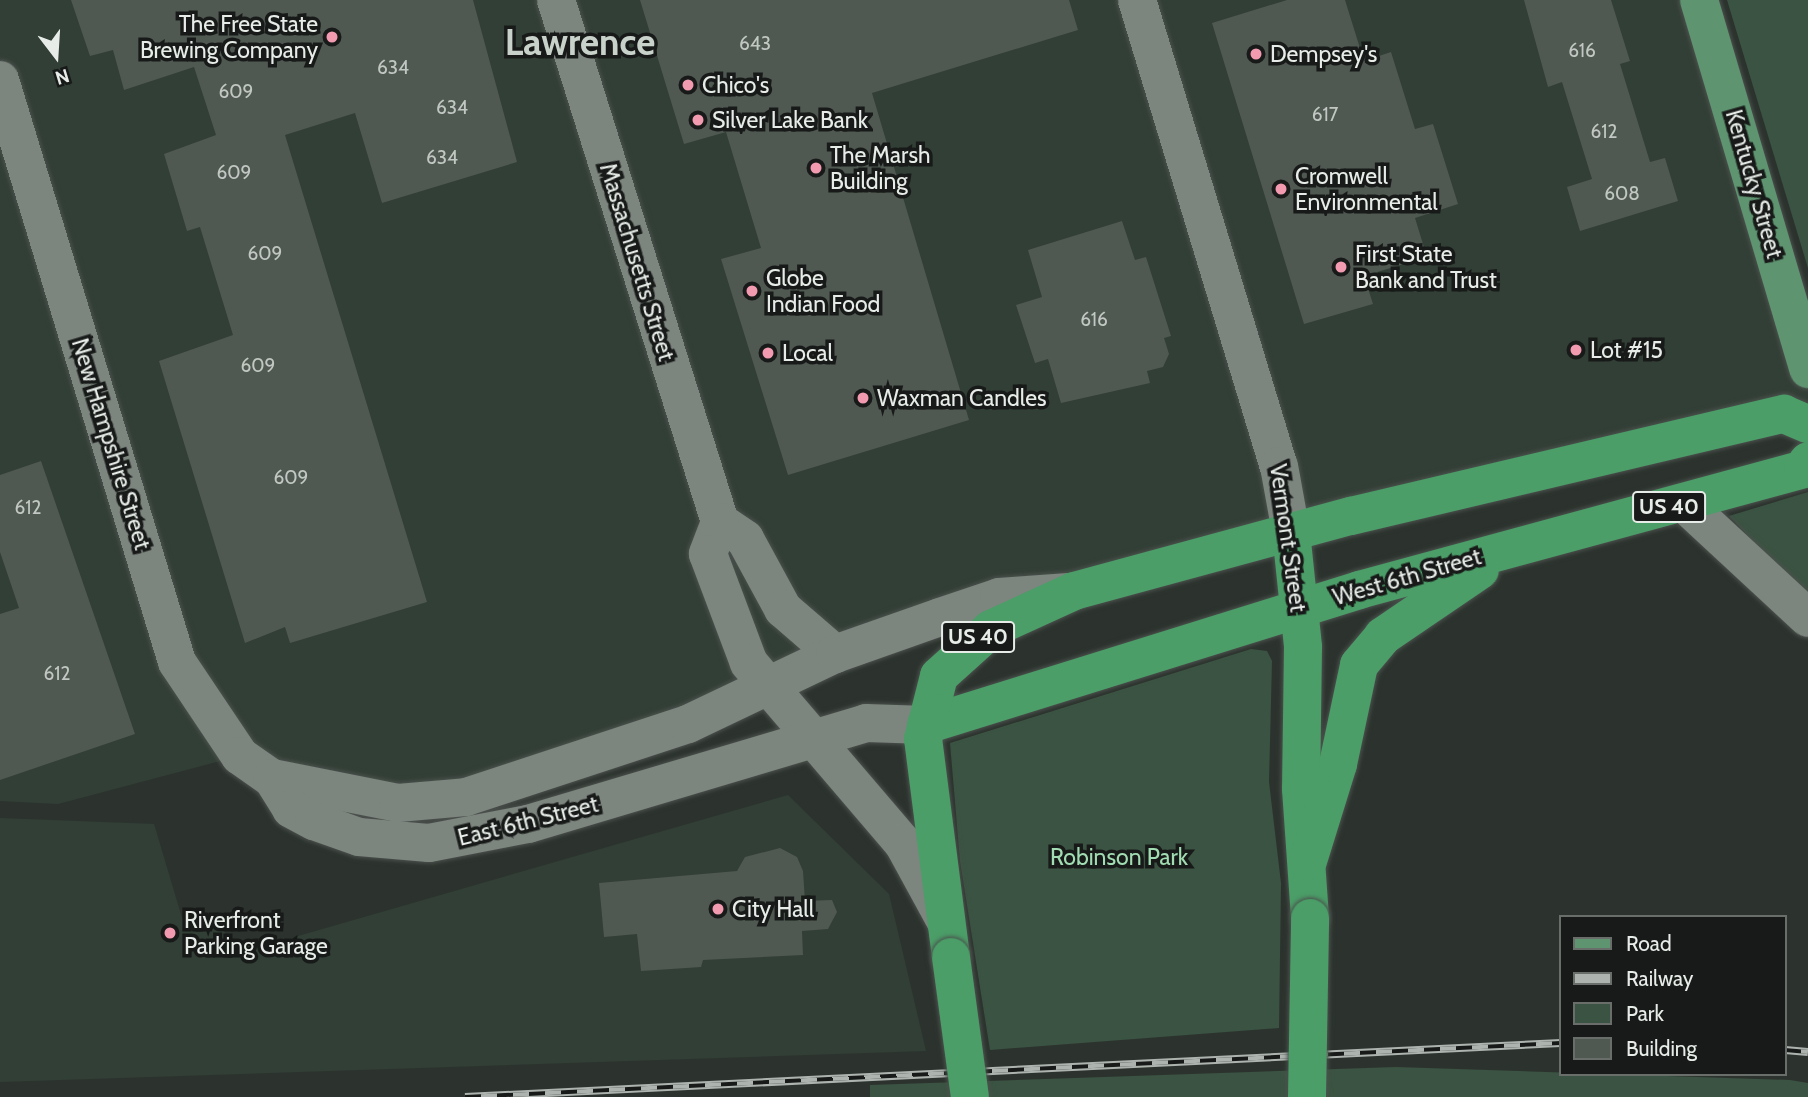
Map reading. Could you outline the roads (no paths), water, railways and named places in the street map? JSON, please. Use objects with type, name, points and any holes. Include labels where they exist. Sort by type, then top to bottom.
[{"type":"highway","name":"US 40","points":[[970,1097],[924,764],[926,725],[939,676],[971,642],[1074,591],[1291,532],[1784,414],[1808,424]]},
{"type":"highway","name":"West 6th Street","points":[[926,725],[1299,608],[1803,469],[1808,461]]},
{"type":"highway","name":"Vermont Street","points":[[1291,532],[1299,608],[1310,918],[1307,1097]]},
{"type":"highway","name":"US 40","points":[[1308,861],[1367,653],[1427,602],[1524,545]]},
{"type":"main road","name":"Kentucky Street","points":[[1699,0],[1808,369]]},
{"type":"street","name":"Massachusetts Street","points":[[556,0],[720,522]]},
{"type":"street","name":"Vermont Street","points":[[1137,0],[1279,466],[1291,532]]},
{"type":"street","name":"New Hampshire Street","points":[[0,80],[177,662],[240,755],[272,778]]},
{"type":"street","points":[[1684,503],[1808,618]]},
{"type":"street","points":[[835,654],[783,609],[745,540],[720,522],[708,554],[749,663],[902,844],[948,939]]},
{"type":"street","points":[[767,687],[835,654],[999,597],[1074,591]]},
{"type":"street","name":"East 6th Street","points":[[272,778],[398,803],[466,797],[688,724],[767,687]]},
{"type":"street","name":"West 6th Street","points":[[813,738],[866,723],[926,725]]},
{"type":"street","name":"East 6th Street","points":[[272,778],[291,809],[314,821],[359,837],[429,843],[528,824],[813,738]]},
{"type":"railway","points":[[465,1097],[1560,1043]]},
{"type":"railway","points":[[1787,1050],[1808,1052]]},
{"type":"place","name":"The Free State Brewing Company","points":[[332,37]]},
{"type":"place","name":"Dempsey's","points":[[1256,54]]},
{"type":"place","name":"Chico's","points":[[688,85]]},
{"type":"place","name":"Silver Lake Bank","points":[[698,120]]},
{"type":"place","name":"The Marsh Building","points":[[816,168]]},
{"type":"place","name":"Cromwell Environmental","points":[[1281,189]]},
{"type":"place","name":"First State Bank and Trust","points":[[1341,267]]},
{"type":"place","name":"Globe Indian Food","points":[[752,291]]},
{"type":"place","name":"Lot #15","points":[[1576,350]]},
{"type":"place","name":"Local","points":[[768,353]]},
{"type":"place","name":"Waxman Candles","points":[[863,398]]},
{"type":"place","name":"City Hall","points":[[718,909]]},
{"type":"place","name":"Riverfront Parking Garage","points":[[170,933]]},
{"type":"district","name":"Lawrence","points":[[580,42]]},
{"type":"park label","name":"Robinson Park","points":[[1119,857]]}]
